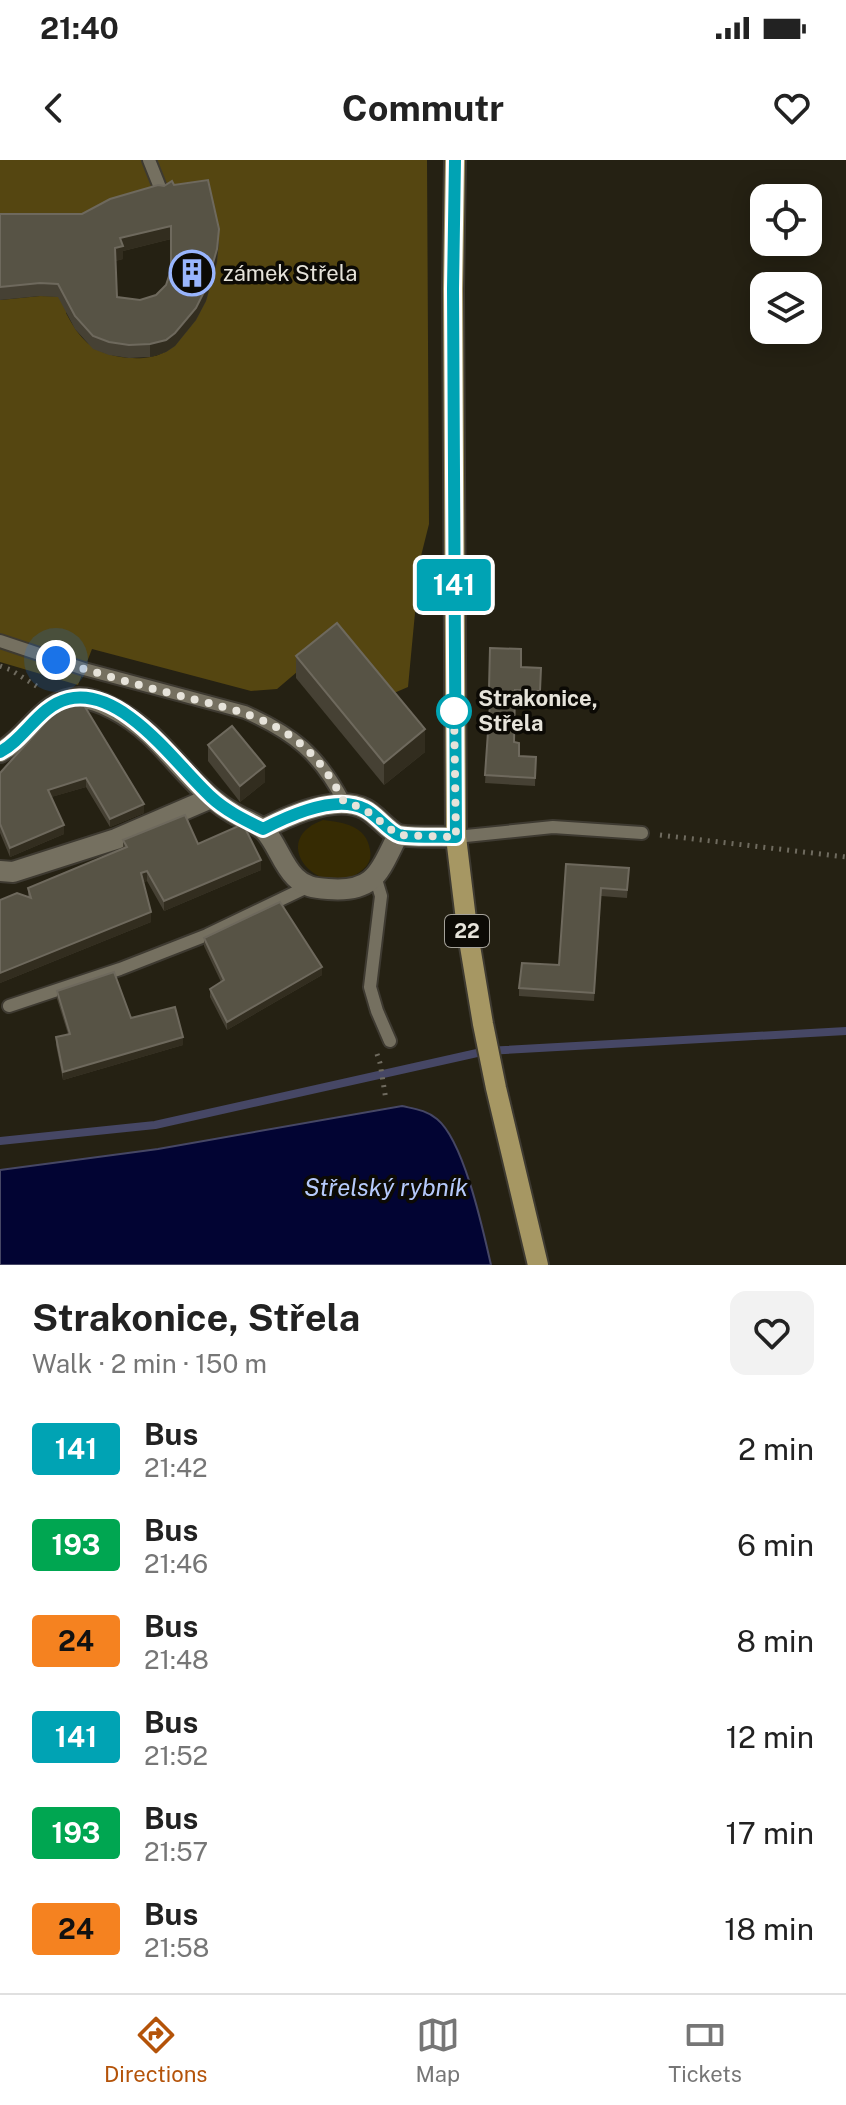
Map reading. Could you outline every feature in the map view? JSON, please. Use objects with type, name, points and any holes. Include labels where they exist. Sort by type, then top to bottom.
[{"type":"main road","name":"22","points":[[455,160],[456,837],[483,1024],[538,1265]]},
{"type":"street","points":[[0,752],[19,739],[56,704],[68,699],[90,699],[134,719],[162,744],[211,798],[233,814],[263,829],[293,875],[307,887],[347,891],[366,884],[380,871],[398,835]]},
{"type":"street","points":[[0,871],[13,872],[116,839],[211,798]]},
{"type":"street","points":[[263,829],[326,804],[344,802],[363,808],[398,835],[456,837]]},
{"type":"lane","points":[[149,160],[161,190]]},
{"type":"lane","points":[[0,641],[84,669],[245,712],[270,723],[295,739],[314,757],[331,777],[344,802]]},
{"type":"lane","points":[[456,837],[553,827],[642,833]]},
{"type":"lane","points":[[375,876],[381,896],[370,987],[390,1041]]},
{"type":"lane","points":[[9,1006],[192,941],[307,887]]},
{"type":"path","points":[[0,666],[37,685],[56,704]]},
{"type":"path","points":[[642,833],[846,857]]},
{"type":"path","points":[[380,1063],[386,1100]]},
{"type":"shaded area","points":[[0,160],[427,160],[429,524],[420,560],[408,687],[387,696],[337,638],[277,689],[251,691],[92,649],[78,685],[0,662],[0,300],[40,296],[80,297],[66,313],[76,330],[94,348],[121,357],[153,356],[170,348],[197,315],[212,280],[219,242],[110,212],[0,226]]},
{"type":"shaded area","points":[[323,820],[346,824],[364,835],[370,856],[361,871],[346,879],[330,879],[316,874],[305,865],[299,854],[299,841],[306,830]]},
{"type":"water","name":"Střelský rybník","points":[[402,1106],[420,1110],[437,1119],[456,1146],[471,1187],[491,1265],[0,1265],[0,1170],[158,1149]]},
{"type":"building","points":[[208,180],[219,229],[206,288],[196,308],[166,340],[129,345],[93,336],[75,316],[58,284],[0,287],[0,214],[82,214],[110,199],[164,186],[172,181],[174,185]],"holes":[[[171,226],[171,270],[166,285],[156,295],[140,300],[117,297],[115,248],[123,246],[120,238]]]},
{"type":"building","points":[[337,623],[425,729],[384,763],[296,656]]},
{"type":"building","points":[[490,648],[521,649],[521,667],[541,668],[540,691],[515,690],[514,742],[519,743],[519,756],[536,757],[535,778],[485,775],[491,689]]},
{"type":"building","points":[[82,702],[144,804],[110,819],[86,778],[48,790],[64,825],[10,848],[0,824],[0,773],[53,714],[70,704]]},
{"type":"building","points":[[232,726],[265,766],[240,786],[208,745]]},
{"type":"building","points":[[185,815],[198,844],[243,824],[261,860],[164,901],[147,871],[141,873],[151,912],[0,973],[0,900],[17,893],[31,898],[28,888],[127,847],[123,840]]},
{"type":"building","points":[[566,864],[629,868],[627,890],[601,888],[594,993],[519,988],[522,963],[559,965]]},
{"type":"building","points":[[280,902],[322,967],[227,1022],[210,989],[224,980],[204,938]]},
{"type":"building","points":[[114,972],[131,1018],[175,1007],[183,1037],[63,1072],[56,1037],[70,1034],[57,991]]},
{"type":"waterway","points":[[0,1141],[155,1125],[486,1051],[846,1031]]},
{"type":"bus line","name":"141","points":[[0,752],[19,739],[56,704],[81,698],[99,701],[134,719],[162,744],[211,798],[233,814],[263,829],[326,804],[344,802],[363,808],[398,835],[456,837],[455,160]]},
{"type":"place","name":"zámek Střela","points":[[192,273]]},
{"type":"place","name":"Strakonice, Střela","points":[[454,711]]},
{"type":"route","points":[[56,660],[245,712],[270,723],[295,739],[314,757],[331,777],[344,802],[363,808],[398,835],[456,837],[454,708],[454,711]]}]
